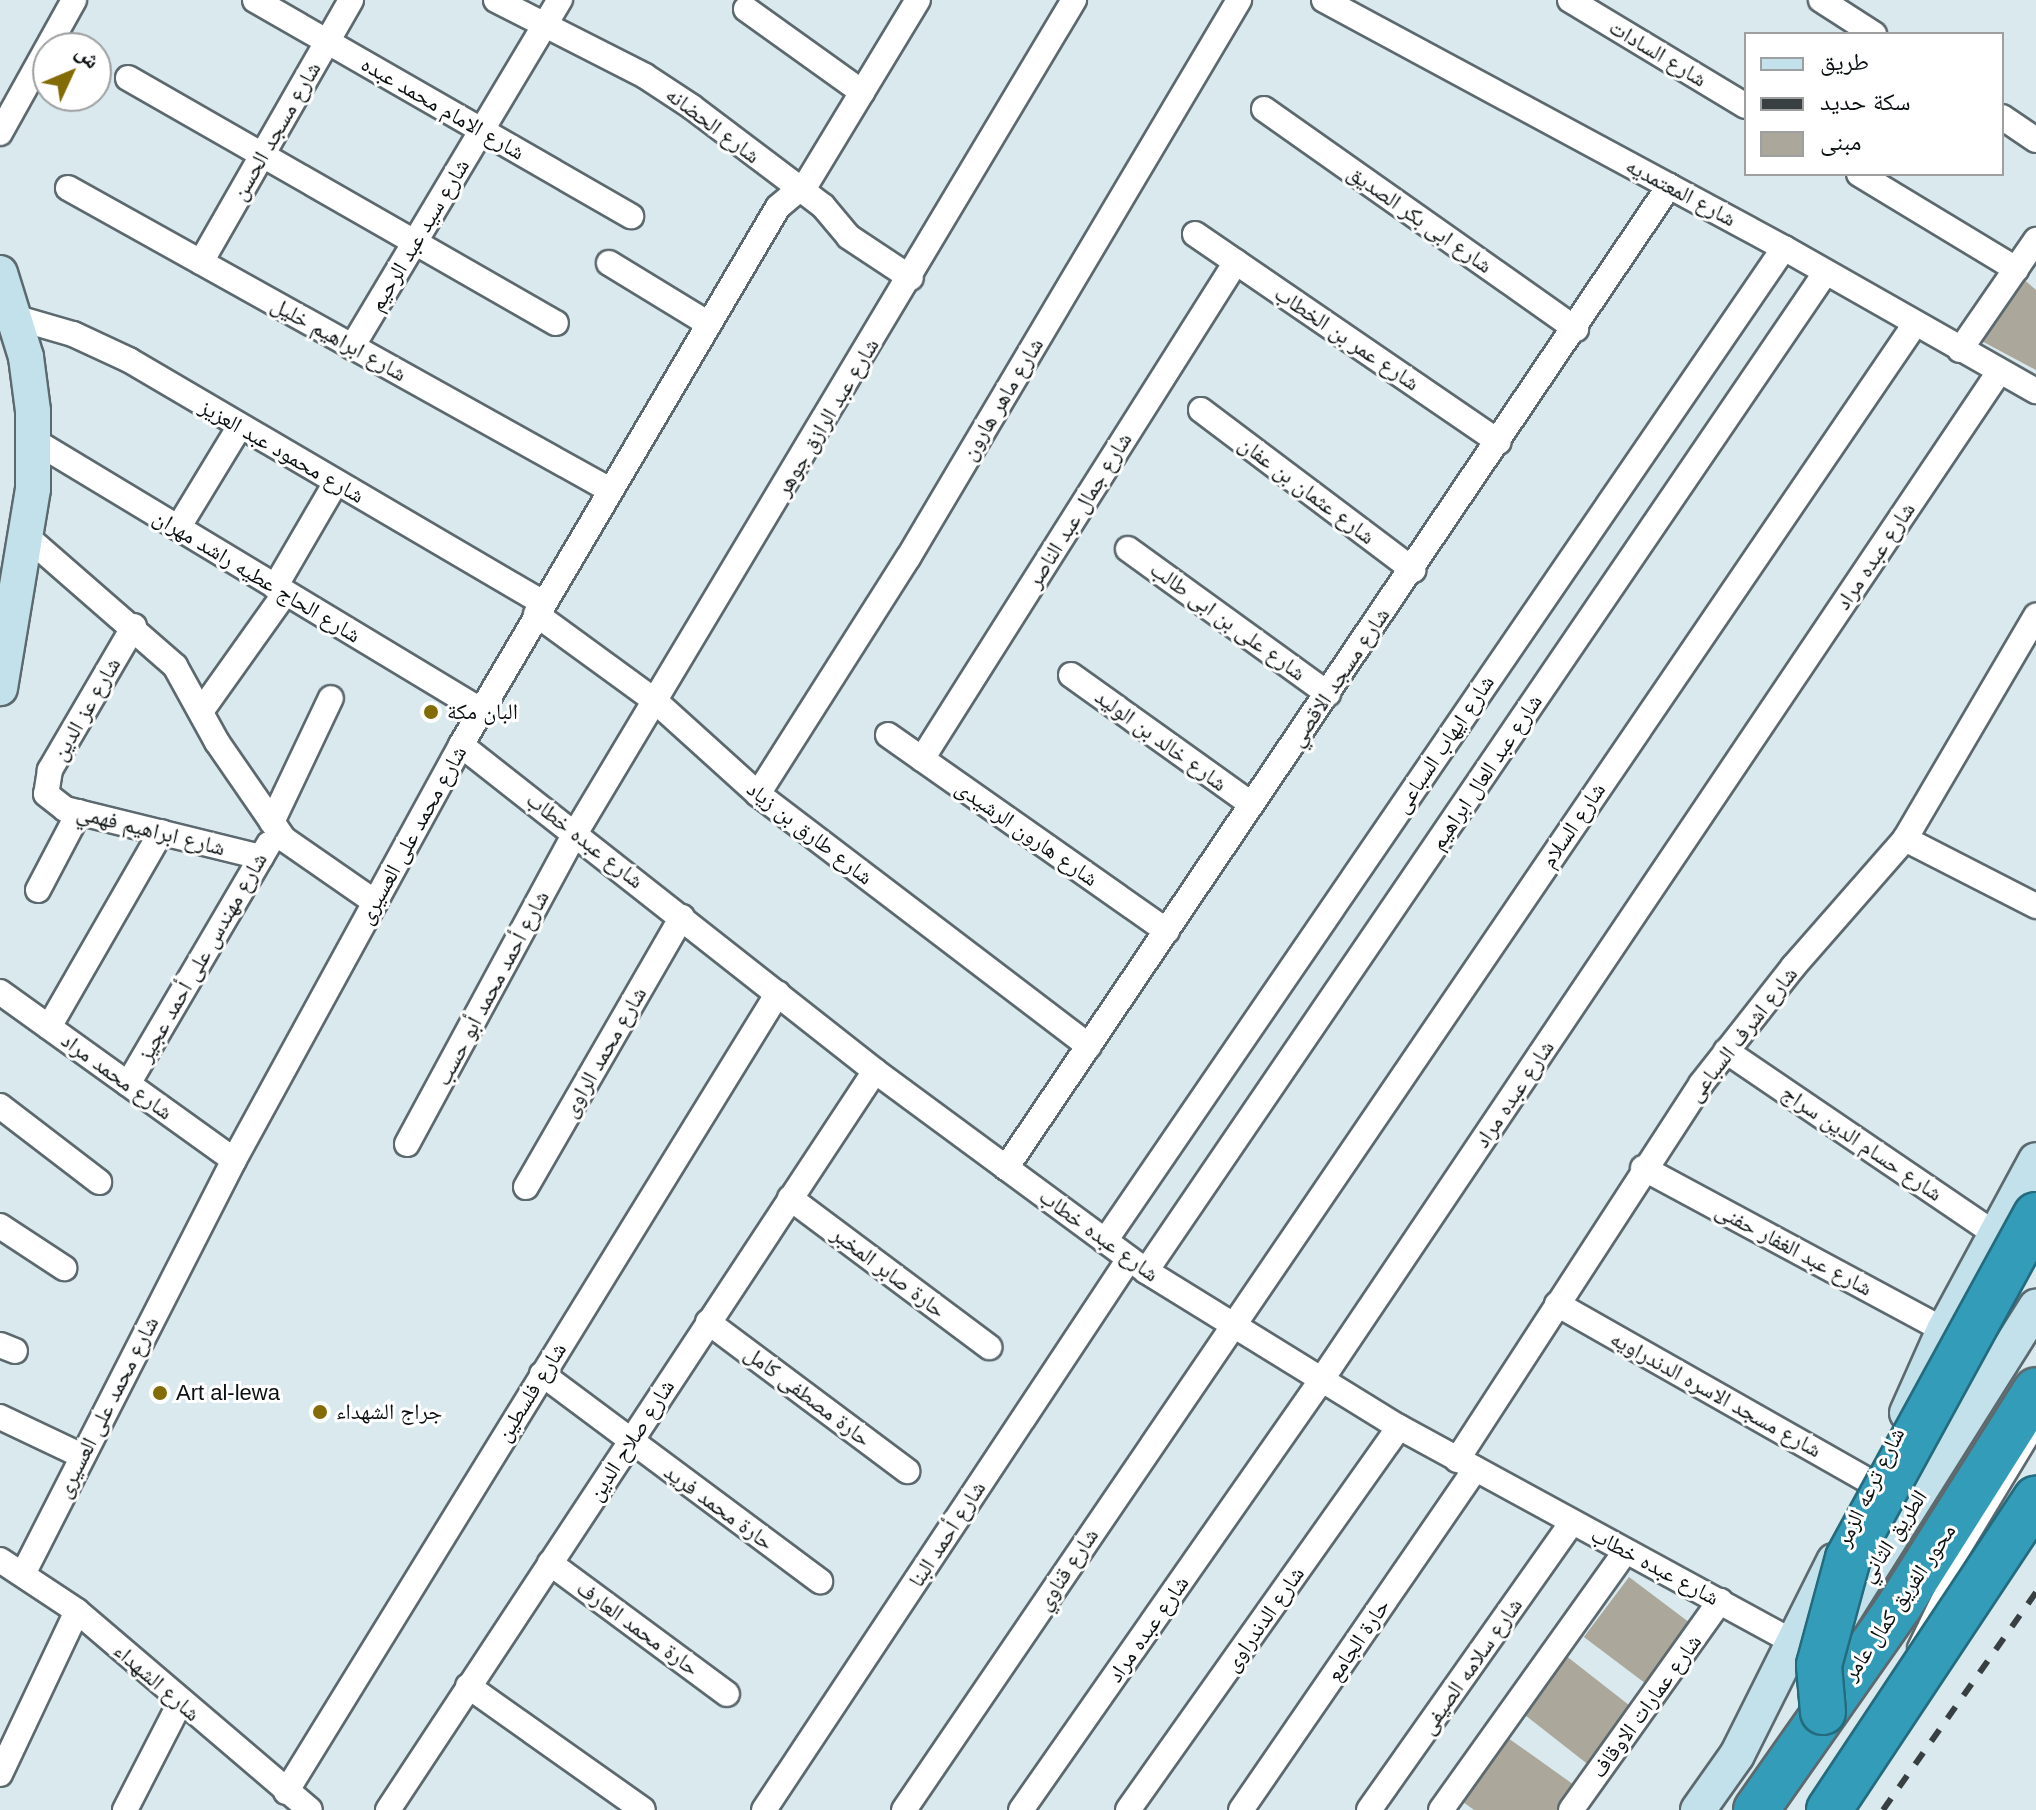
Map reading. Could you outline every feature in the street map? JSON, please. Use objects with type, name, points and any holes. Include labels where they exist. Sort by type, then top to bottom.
[{"type":"highway","points":[[1823,1712],[1819,1665],[1848,1558],[2036,1215]]},
{"type":"highway","name":"محور الفريق كمال عامر","points":[[1756,1810],[1900,1605],[2036,1390]]},
{"type":"highway","points":[[1829,1810],[2036,1499]]},
{"type":"street","points":[[0,133],[74,0]]},
{"type":"street","name":"شارع الامام محمد عبده","points":[[255,0],[631,216]]},
{"type":"street","name":"شارع مسجد الحسن","points":[[201,262],[351,0]]},
{"type":"street","name":"شارع الحضانه","points":[[496,0],[645,76],[829,212],[849,237],[911,278]]},
{"type":"street","name":"شارع سيد عبد الرحيم","points":[[352,347],[560,0]]},
{"type":"street","name":"شارع محمد على العسيرى","points":[[23,1574],[234,1160],[461,745],[778,207],[801,190],[918,0]]},
{"type":"street","name":"شارع عبد الرازق جوهر","points":[[576,832],[911,278],[1074,0]]},
{"type":"street","name":"شارع ماهر هارون","points":[[758,794],[908,558],[1239,0]]},
{"type":"street","name":"شارع المعتمديه","points":[[1324,0],[1784,248],[2036,391]]},
{"type":"street","name":"شارع السادات","points":[[1570,0],[1744,105]]},
{"type":"street","points":[[1821,0],[1871,32]]},
{"type":"street","points":[[746,9],[862,92]]},
{"type":"street","points":[[128,78],[556,323]]},
{"type":"street","name":"شارع ابى بكر الصديق","points":[[1264,109],[1576,329]]},
{"type":"street","points":[[2004,118],[2036,140]]},
{"type":"street","points":[[1862,176],[2016,269]]},
{"type":"street","name":"شارع مسجد الاقصي","points":[[1006,1168],[1576,329],[1669,186]]},
{"type":"street","name":"شارع ابراهيم خليل","points":[[68,188],[610,490]]},
{"type":"street","name":"شارع عمر بن الخطاب","points":[[1195,234],[1499,442]]},
{"type":"street","points":[[1960,350],[2034,246]]},
{"type":"street","name":"شارع ايهاب السباعى","points":[[1105,1241],[1784,248]]},
{"type":"street","name":"شارع جمال عبد الناصر","points":[[922,759],[1236,262]]},
{"type":"street","points":[[609,263],[709,324]]},
{"type":"street","name":"شارع عبد العال ابراهيم","points":[[1137,1265],[1826,272]]},
{"type":"street","points":[[0,273],[26,357],[33,440],[26,536],[9,592],[0,688]]},
{"type":"street","name":"شارع محمود عبد العزيز","points":[[14,317],[101,346],[336,482],[539,608]]},
{"type":"street","name":"شارع السلام","points":[[1231,1327],[1915,324]]},
{"type":"street","name":"شارع عبده مراد","points":[[1021,1810],[1320,1382],[1999,372]]},
{"type":"street","name":"شارع عثمان بن عفان","points":[[1201,410],[1413,570]]},
{"type":"street","points":[[178,528],[240,426]]},
{"type":"street","name":"شارع الحاج عطيه راشد مهران","points":[[33,440],[482,711]]},
{"type":"street","points":[[202,710],[280,590],[336,482]]},
{"type":"street","points":[[26,536],[134,626],[175,666],[274,826],[299,853],[375,902]]},
{"type":"street","name":"شارع على بن ابى طالب","points":[[1128,549],[1328,694]]},
{"type":"street","name":"شارع طارق بن زياد","points":[[539,608],[654,700],[758,794],[1089,1046]]},
{"type":"street","name":"شارع اشرف السباعى","points":[[1466,1465],[1557,1304],[1643,1168],[1726,1051],[1905,839],[2036,616]]},
{"type":"street","name":"شارع عز الدين","points":[[46,794],[50,770],[134,626]]},
{"type":"street","name":"شارع خالد بن الوليد","points":[[1071,675],[1251,804]]},
{"type":"street","name":"شارع مهندس على أحمد عجيز","points":[[128,1084],[261,857],[331,698]]},
{"type":"street","name":"شارع هارون الرشيدى","points":[[888,735],[1167,931]]},
{"type":"street","name":"شارع عبده خطاب","points":[[461,745],[576,832],[875,1071],[1137,1265],[1320,1382],[1466,1465],[1793,1642]]},
{"type":"street","name":"شارع ابراهيم فهمي","points":[[46,794],[53,804],[79,812],[261,857]]},
{"type":"street","points":[[38,890],[79,812]]},
{"type":"street","points":[[49,1027],[161,832]]},
{"type":"street","name":"شارع أحمد محمد أبو حسب","points":[[407,1144],[576,832]]},
{"type":"street","points":[[1905,839],[2036,906]]},
{"type":"street","name":"شارع محمد الراوى","points":[[526,1187],[682,917]]},
{"type":"street","name":"شارع محمد مراد","points":[[0,992],[234,1160]]},
{"type":"street","name":"شارع فلسطين","points":[[286,1792],[778,993]]},
{"type":"street","name":"شارع حسام الدين سراج","points":[[1726,1051],[1997,1235]]},
{"type":"street","name":"شارع صلاح الدين","points":[[388,1810],[875,1071]]},
{"type":"street","points":[[0,1106],[99,1182]]},
{"type":"street","name":"شارع ترعه الزمر","points":[[1698,1810],[1737,1755],[1874,1484],[1944,1330],[2036,1160]]},
{"type":"street","name":"شارع عبد الغفار حفنى","points":[[1643,1168],[1944,1330]]},
{"type":"street","name":"حارة صابر المخبر","points":[[790,1198],[989,1347]]},
{"type":"street","points":[[0,1226],[64,1268]]},
{"type":"street","name":"شارع أحمد البنا","points":[[764,1810],[1137,1265]]},
{"type":"street","name":"شارع مسجد الاسره الدندراويه","points":[[1557,1304],[1874,1484]]},
{"type":"street","name":"الطريق الثاني","points":[[1737,1755],[1785,1704],[2036,1307]]},
{"type":"street","name":"حارة مصطفى كامل","points":[[708,1322],[907,1471]]},
{"type":"street","name":"شارع قناوي","points":[[904,1810],[1231,1327]]},
{"type":"street","name":"حارة محمد فريد","points":[[542,1374],[820,1581]]},
{"type":"street","points":[[0,1417],[82,1456]]},
{"type":"street","name":"شارع الدندراوى","points":[[1128,1810],[1399,1427]]},
{"type":"street","name":"حارة الجامع","points":[[1241,1810],[1466,1465]]},
{"type":"street","name":"شارع سلامه الصيفى","points":[[1369,1810],[1572,1522]]},
{"type":"street","points":[[1441,1810],[1626,1551]]},
{"type":"street","name":"شارع الشهداء","points":[[0,1560],[77,1611],[180,1703],[310,1810]]},
{"type":"street","name":"حارة محمد العارف","points":[[550,1563],[727,1694]]},
{"type":"street","name":"شارع عمارات الاوقاف","points":[[1571,1810],[1720,1601]]},
{"type":"street","points":[[0,1774],[77,1611]]},
{"type":"street","points":[[468,1686],[643,1810]]},
{"type":"street","points":[[125,1810],[180,1703]]},
{"type":"lane","points":[[1840,1810],[1872,1749],[1935,1601],[2036,1432]]},
{"type":"building","points":[[2020,276],[2036,290],[2036,370],[1976,338]]},
{"type":"building","points":[[1629,1577],[1694,1626],[1649,1686],[1584,1637]]},
{"type":"building","points":[[1565,1655],[1634,1709],[1590,1766],[1521,1712]]},
{"type":"building","points":[[1508,1738],[1584,1792],[1571,1810],[1474,1810],[1463,1802]]},
{"type":"railway","points":[[1883,1810],[2036,1592]]},
{"type":"place","name":"البان مكة","points":[[431,712]]},
{"type":"place","name":"Art al-lewa","points":[[160,1393]]},
{"type":"place","name":"جراج الشهداء","points":[[320,1412]]}]
